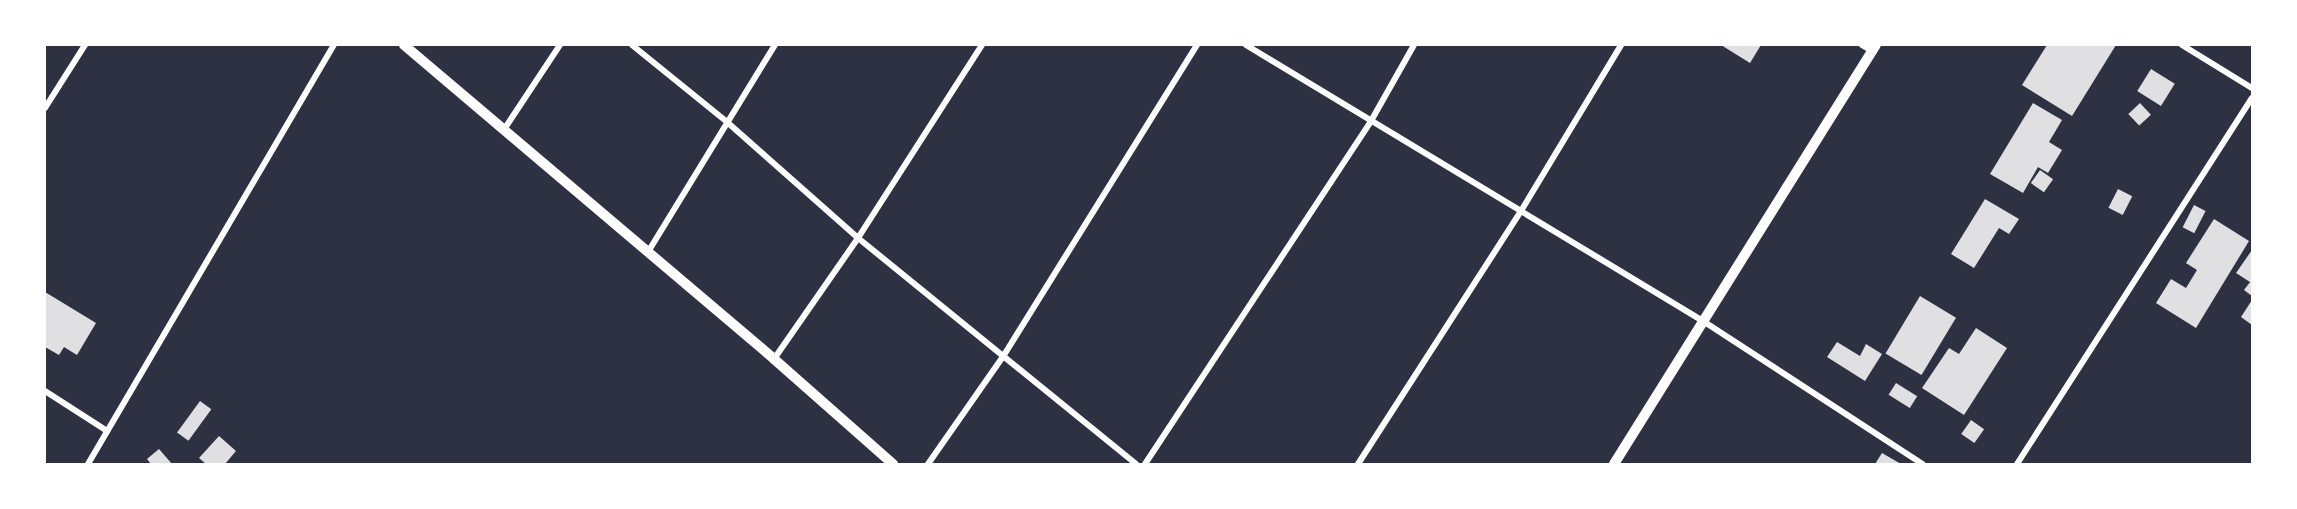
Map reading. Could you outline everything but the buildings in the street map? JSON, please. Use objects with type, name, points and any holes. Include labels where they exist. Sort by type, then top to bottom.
[{"type":"street","points":[[45,108],[85,45]]},
{"type":"street","points":[[88,464],[334,45]]},
{"type":"street","points":[[404,45],[774,359],[892,464]]},
{"type":"street","points":[[503,131],[560,45]]},
{"type":"street","points":[[632,45],[728,122],[858,238],[1136,464]]},
{"type":"street","points":[[648,252],[775,45]]},
{"type":"street","points":[[774,359],[858,238],[982,45]]},
{"type":"street","points":[[928,464],[1004,355],[1197,45]]},
{"type":"street","points":[[1246,45],[1703,321],[1922,464]]},
{"type":"street","points":[[1145,464],[1371,121],[1414,45]]},
{"type":"street","points":[[1358,464],[1521,211],[1621,45]]},
{"type":"street","points":[[2182,45],[2252,88]]},
{"type":"street","points":[[1614,464],[1870,47]]},
{"type":"street","points":[[2017,464],[2252,98]]},
{"type":"street","points":[[45,391],[107,431]]}]
